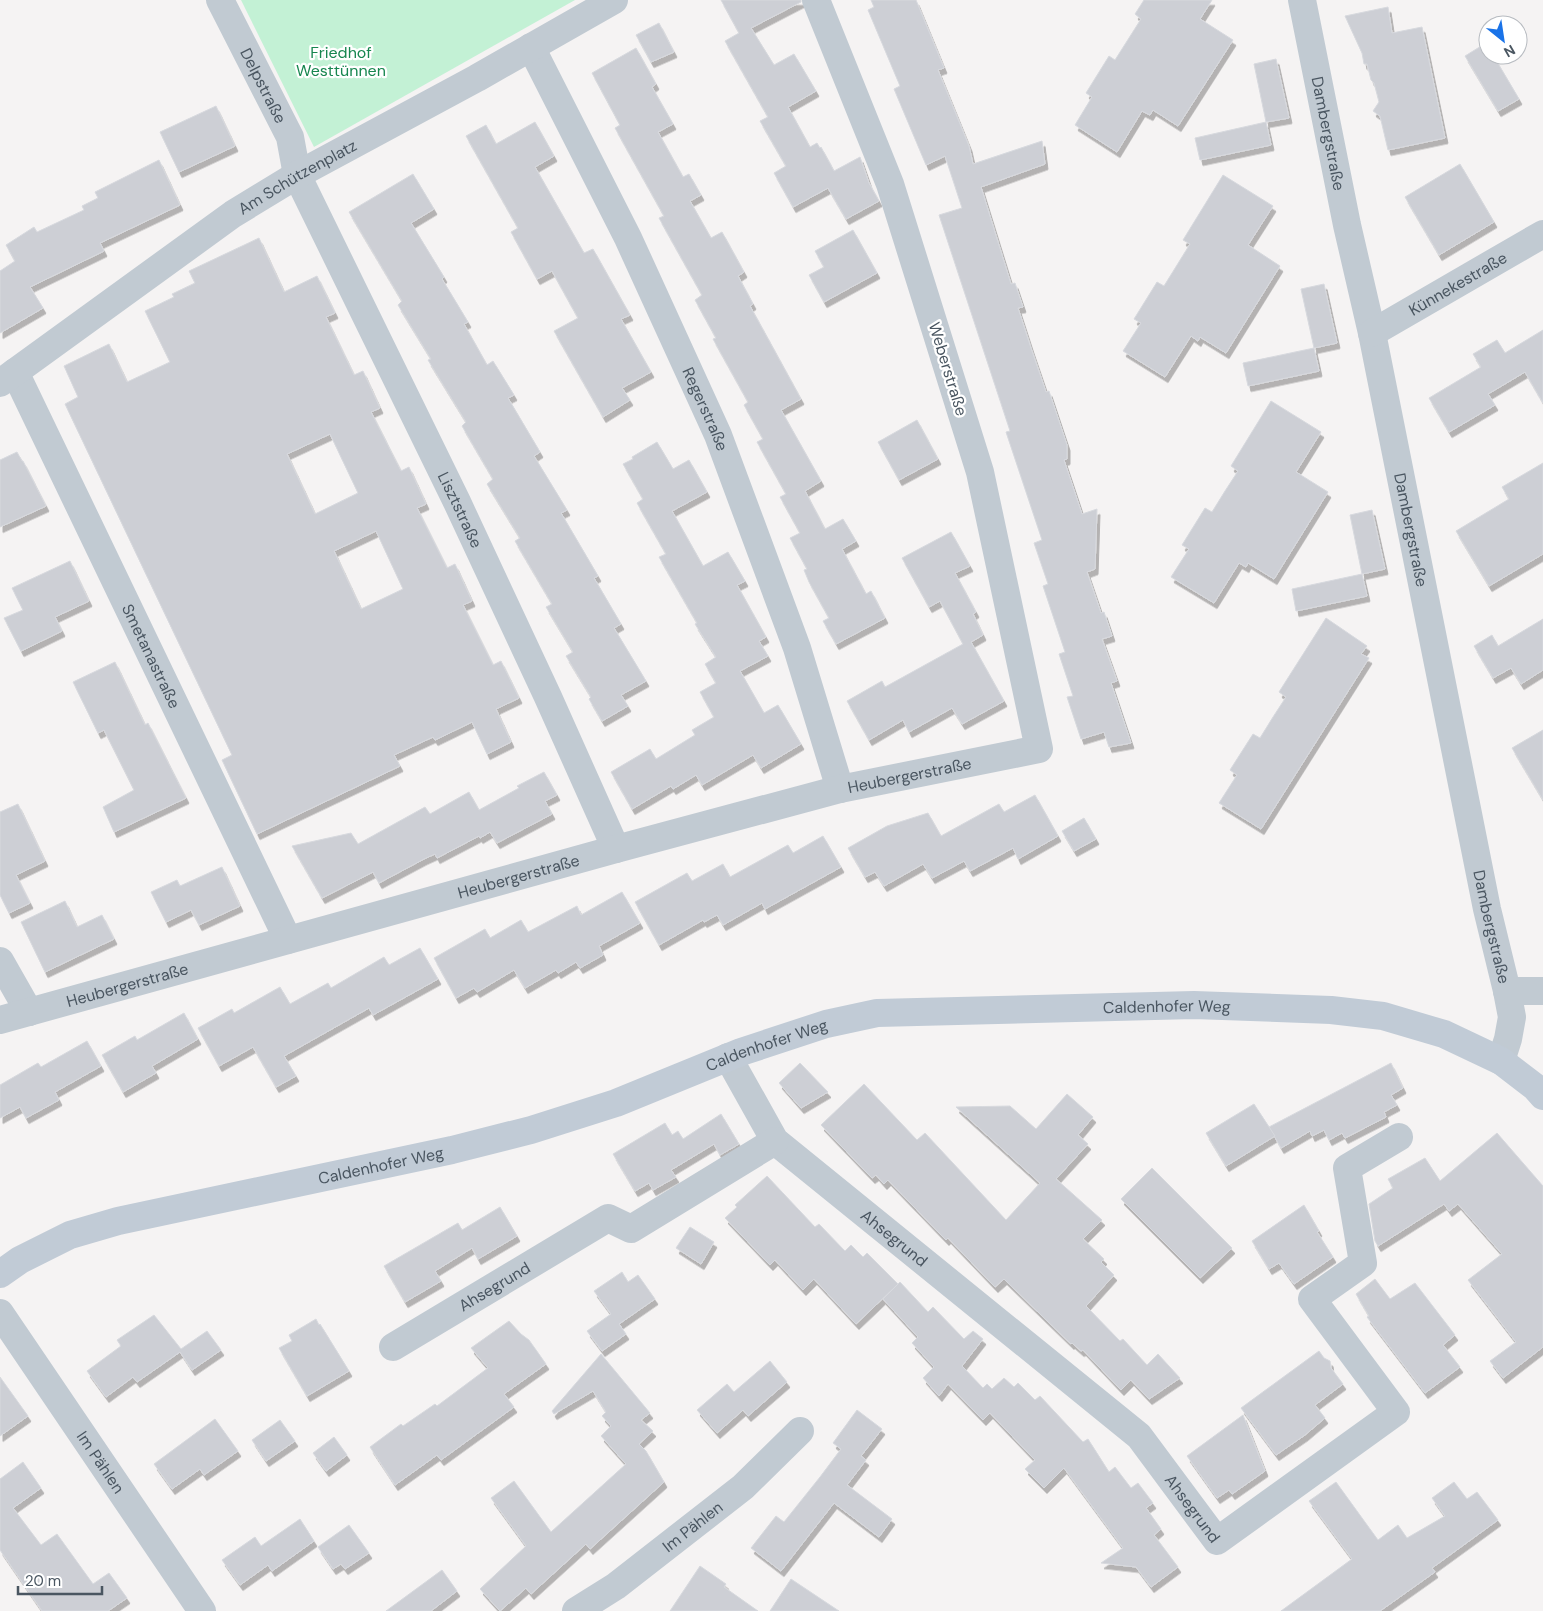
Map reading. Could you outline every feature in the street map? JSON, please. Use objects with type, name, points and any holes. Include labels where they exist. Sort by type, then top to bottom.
[{"type":"main road","name":"Caldenhofer Weg","points":[[0,1274],[20,1260],[70,1235],[128,1219],[442,1152],[531,1130],[616,1103],[728,1057],[826,1024],[877,1014],[1194,1004],[1331,1010],[1383,1016],[1444,1034],[1501,1060],[1535,1087],[1543,1096]]},
{"type":"street","name":"Delpstraße","points":[[220,0],[290,137],[297,175]]},
{"type":"street","name":"Am Schützenplatz","points":[[8,377],[233,214],[297,175],[614,0]]},
{"type":"street","name":"Weberstraße","points":[[816,0],[890,184],[980,472],[1039,749]]},
{"type":"street","name":"Dambergstraße","points":[[1302,0],[1347,225],[1372,334],[1487,909],[1512,1017],[1508,1039],[1501,1060]]},
{"type":"street","name":"Regerstraße","points":[[531,47],[628,238],[718,435],[798,648],[840,789]]},
{"type":"street","name":"Lisztstraße","points":[[297,175],[457,502],[616,849]]},
{"type":"street","name":"Künnekestraße","points":[[1372,334],[1541,240]]},
{"type":"street","name":"Smetanastraße","points":[[8,377],[288,940]]},
{"type":"street","name":"Heubergerstraße","points":[[0,1020],[616,849],[840,789],[1039,749]]},
{"type":"street","points":[[0,961],[29,1012]]},
{"type":"street","points":[[1507,992],[1543,991]]},
{"type":"street","name":"Ahsegrund","points":[[728,1057],[775,1141],[1139,1436],[1217,1541],[1396,1412],[1312,1300],[1363,1263],[1347,1168],[1399,1137]]},
{"type":"street","name":"Ahsegrund","points":[[393,1346],[608,1218],[631,1228],[775,1141]]},
{"type":"street","name":"Im Pählen","points":[[0,1313],[202,1611]]},
{"type":"street","name":"Im Pählen","points":[[576,1611],[616,1586],[743,1487],[800,1431]]},
{"type":"green space","name":"Friedhof Westtünnen","points":[[241,0],[575,0],[314,147]]},
{"type":"building","points":[[721,0],[801,0],[801,2],[751,28],[774,65],[794,54],[816,91],[788,107],[810,147],[817,143],[821,147],[834,171],[860,157],[869,183],[879,201],[846,219],[828,188],[793,207],[774,173],[786,166],[760,121],[768,117],[725,41],[739,33]]},
{"type":"building","points":[[871,0],[916,0],[944,68],[938,70],[969,146],[973,164],[1042,141],[1045,164],[981,187],[1011,284],[1015,283],[1023,307],[1018,308],[1031,348],[1046,392],[1049,391],[1067,445],[1067,459],[1064,460],[1082,514],[1097,509],[1095,569],[1087,572],[1101,613],[1104,612],[1112,636],[1102,639],[1117,681],[1111,683],[1131,743],[1109,747],[1104,732],[1081,739],[1067,697],[1073,696],[1059,654],[1065,652],[1043,586],[1048,584],[1034,543],[1042,540],[1006,432],[1010,431],[939,215],[962,208],[945,156],[926,165],[894,89],[900,86],[868,10],[874,7]]},
{"type":"building","points":[[1144,0],[1212,0],[1200,19],[1233,40],[1178,126],[1153,110],[1150,115],[1142,111],[1117,152],[1075,125],[1092,97],[1086,93],[1109,56],[1115,60],[1141,19],[1135,14]]},
{"type":"building","points":[[1388,7],[1392,33],[1422,27],[1445,138],[1388,150],[1380,116],[1373,111],[1379,102],[1374,83],[1371,80],[1367,64],[1364,64],[1362,53],[1345,16]]},
{"type":"building","points":[[659,23],[674,52],[651,62],[636,35]]},
{"type":"building","points":[[636,48],[656,84],[652,87],[673,124],[658,132],[683,177],[689,174],[701,195],[690,201],[711,238],[722,232],[744,272],[738,276],[753,304],[750,306],[801,399],[781,410],[821,481],[805,491],[825,529],[843,519],[856,541],[842,549],[866,594],[871,591],[885,618],[836,644],[823,621],[829,618],[809,582],[804,570],[807,569],[790,538],[800,533],[780,497],[786,494],[757,442],[763,439],[744,405],[748,402],[713,339],[716,338],[695,300],[702,295],[659,218],[664,216],[615,128],[620,125],[592,73]]},
{"type":"building","points":[[1478,48],[1478,65],[1499,65],[1519,99],[1498,111],[1465,56]]},
{"type":"building","points":[[1276,59],[1289,118],[1266,122],[1254,64]]},
{"type":"building","points":[[216,106],[235,146],[179,172],[160,132]]},
{"type":"building","points":[[535,122],[554,156],[535,167],[584,253],[593,249],[630,315],[621,319],[651,372],[622,388],[630,400],[603,417],[554,331],[578,318],[552,271],[537,279],[511,232],[518,228],[466,136],[486,125],[496,144]]},
{"type":"building","points":[[1266,122],[1271,145],[1200,160],[1195,138]]},
{"type":"building","points":[[159,160],[180,205],[100,243],[104,251],[30,287],[43,308],[0,333],[0,271],[15,261],[6,245],[34,227],[37,232],[84,210],[82,206],[98,198],[95,192]]},
{"type":"building","points":[[1460,164],[1494,222],[1439,255],[1405,197]]},
{"type":"building","points":[[413,174],[434,209],[411,223],[444,277],[442,279],[468,322],[464,324],[487,365],[493,361],[514,395],[508,398],[540,452],[534,456],[567,510],[561,513],[598,576],[594,578],[621,624],[614,628],[646,681],[621,695],[628,706],[602,721],[589,699],[591,697],[566,656],[573,652],[546,607],[552,604],[515,541],[520,538],[487,484],[493,479],[462,426],[466,422],[428,360],[431,359],[398,305],[402,301],[349,212]]},
{"type":"building","points":[[1223,175],[1273,206],[1248,245],[1280,266],[1226,353],[1200,337],[1198,341],[1191,336],[1165,377],[1123,351],[1141,323],[1134,319],[1157,282],[1164,286],[1190,244],[1183,240]]},
{"type":"building","points":[[853,230],[877,273],[824,302],[809,275],[824,267],[815,251]]},
{"type":"building","points":[[259,238],[284,292],[317,276],[335,313],[326,317],[354,375],[363,371],[380,408],[371,412],[401,471],[409,467],[426,504],[417,508],[447,568],[455,564],[472,601],[463,605],[493,665],[501,661],[519,698],[496,709],[511,742],[487,754],[472,722],[435,740],[433,737],[394,755],[400,766],[257,834],[222,760],[232,755],[65,404],[78,397],[64,366],[109,344],[127,382],[170,362],[145,311],[174,297],[172,294],[195,283],[189,271]],"holes":[[[330,434],[358,493],[315,514],[287,454]],[[376,531],[403,589],[361,609],[334,551]]]},
{"type":"building","points":[[1324,284],[1337,343],[1314,348],[1301,289]]},
{"type":"building","points":[[1543,330],[1543,403],[1525,372],[1488,394],[1495,405],[1449,432],[1429,398],[1481,367],[1473,354],[1497,340],[1505,353]]},
{"type":"building","points":[[1314,348],[1319,371],[1248,386],[1243,363]]},
{"type":"building","points":[[1271,401],[1321,432],[1296,472],[1328,492],[1274,579],[1248,563],[1246,567],[1239,563],[1214,603],[1171,577],[1189,549],[1182,545],[1205,508],[1212,512],[1238,471],[1231,466]]},
{"type":"building","points":[[917,420],[938,459],[899,480],[878,442]]},
{"type":"building","points":[[657,442],[673,469],[689,460],[707,492],[672,511],[703,566],[728,552],[745,581],[737,585],[766,637],[759,641],[768,656],[740,671],[764,713],[778,705],[801,744],[761,768],[753,755],[702,785],[696,775],[673,789],[671,786],[632,809],[611,772],[650,749],[656,759],[695,735],[692,730],[714,717],[700,692],[716,683],[705,664],[716,657],[695,624],[697,623],[659,557],[666,554],[637,503],[643,499],[623,464]]},
{"type":"building","points":[[17,452],[46,506],[0,527],[0,460]]},
{"type":"building","points":[[1543,463],[1543,554],[1489,586],[1456,531],[1509,499],[1502,487]]},
{"type":"building","points":[[1372,510],[1385,569],[1362,574],[1350,515]]},
{"type":"building","points":[[951,532],[970,566],[955,573],[976,612],[973,614],[983,635],[971,642],[1004,701],[962,724],[952,708],[909,732],[903,720],[869,740],[847,701],[882,681],[885,687],[963,644],[940,601],[929,607],[902,558]]},
{"type":"building","points":[[70,561],[89,601],[55,617],[62,631],[21,651],[4,618],[23,610],[12,588]]},
{"type":"building","points":[[1362,574],[1367,596],[1296,611],[1292,589]]},
{"type":"building","points":[[1326,618],[1367,646],[1361,654],[1369,658],[1261,829],[1219,803],[1237,775],[1230,770],[1253,734],[1260,738],[1286,697],[1279,692]]},
{"type":"building","points":[[1543,619],[1543,670],[1521,684],[1511,668],[1493,678],[1474,646],[1492,635],[1498,646]]},
{"type":"building","points":[[115,662],[145,725],[148,723],[186,798],[114,832],[103,807],[134,790],[104,730],[98,733],[73,682]]},
{"type":"building","points":[[1543,730],[1543,800],[1512,748]]},
{"type":"building","points":[[544,772],[557,795],[545,801],[552,814],[497,843],[490,832],[480,838],[479,836],[437,858],[435,854],[424,859],[379,883],[373,872],[322,898],[292,846],[351,833],[358,844],[425,807],[430,814],[469,792],[479,810],[519,788],[517,786]]},
{"type":"building","points":[[1035,795],[1058,836],[1018,859],[1013,848],[970,871],[964,861],[932,878],[923,864],[884,886],[875,872],[865,877],[848,848],[887,826],[928,813],[941,836],[999,804],[1004,812]]},
{"type":"building","points":[[18,804],[45,861],[16,875],[30,903],[9,913],[0,895],[0,812]]},
{"type":"building","points":[[1084,818],[1096,839],[1074,851],[1062,831]]},
{"type":"building","points":[[823,836],[841,867],[765,909],[762,903],[723,925],[717,915],[704,922],[703,920],[659,945],[635,902],[687,873],[692,881],[723,864],[730,877],[788,845],[793,853]]},
{"type":"building","points":[[222,867],[240,906],[199,925],[191,910],[166,922],[151,892],[177,880],[180,886]]},
{"type":"building","points":[[622,892],[640,923],[599,946],[603,955],[580,968],[576,962],[558,973],[556,970],[525,988],[514,970],[477,992],[474,988],[456,998],[434,958],[485,929],[490,938],[521,920],[528,932],[577,906],[581,915]]},
{"type":"building","points":[[65,901],[77,927],[102,915],[114,939],[45,972],[21,922]]},
{"type":"building","points":[[420,948],[438,979],[373,1015],[369,1008],[284,1056],[296,1076],[276,1087],[253,1047],[219,1066],[198,1028],[232,1009],[234,1013],[280,987],[290,1004],[328,983],[331,988],[384,957],[389,965]]},
{"type":"building","points":[[184,1013],[198,1039],[152,1066],[156,1073],[123,1092],[102,1055],[135,1036],[137,1040]]},
{"type":"building","points":[[87,1041],[101,1066],[55,1092],[59,1100],[26,1118],[20,1107],[0,1118],[0,1085],[38,1063],[41,1067]]},
{"type":"building","points":[[800,1063],[828,1092],[801,1108],[779,1083]]},
{"type":"building","points":[[1391,1063],[1403,1088],[1391,1095],[1397,1105],[1384,1112],[1386,1117],[1345,1138],[1342,1133],[1329,1140],[1324,1130],[1312,1136],[1310,1131],[1281,1148],[1269,1127]]},
{"type":"building","points":[[864,1084],[917,1140],[925,1133],[1006,1220],[1040,1183],[956,1107],[1010,1106],[1036,1129],[1067,1094],[1093,1117],[1078,1135],[1088,1144],[1056,1179],[1102,1220],[1083,1239],[1104,1259],[1101,1262],[1114,1275],[1086,1306],[1120,1341],[1123,1339],[1147,1365],[1158,1354],[1180,1378],[1149,1399],[1131,1380],[1121,1390],[1083,1350],[1081,1351],[1071,1344],[1004,1279],[995,1287],[888,1180],[884,1184],[876,1175],[872,1178],[821,1125]]},
{"type":"building","points":[[1254,1104],[1275,1136],[1226,1166],[1206,1133]]},
{"type":"building","points":[[721,1114],[739,1144],[720,1155],[714,1144],[671,1170],[676,1177],[653,1190],[649,1183],[635,1191],[613,1154],[665,1123],[672,1135],[678,1131],[683,1139]]},
{"type":"building","points":[[1497,1133],[1543,1186],[1543,1347],[1503,1378],[1490,1361],[1516,1342],[1468,1280],[1502,1254],[1458,1204],[1449,1211],[1444,1204],[1378,1246],[1375,1241],[1369,1204],[1393,1188],[1388,1179],[1425,1158],[1440,1181]]},
{"type":"building","points":[[1152,1168],[1232,1248],[1200,1278],[1121,1199]]},
{"type":"building","points":[[767,1176],[815,1227],[819,1224],[845,1251],[851,1245],[863,1257],[867,1253],[898,1284],[856,1324],[814,1279],[803,1290],[775,1260],[770,1265],[725,1218],[737,1207],[735,1205]]},
{"type":"building","points":[[1304,1205],[1319,1231],[1317,1232],[1333,1257],[1294,1284],[1279,1263],[1269,1269],[1252,1241]]},
{"type":"building","points":[[500,1207],[517,1236],[478,1259],[472,1248],[435,1271],[441,1281],[405,1302],[384,1266],[458,1223],[462,1230]]},
{"type":"building","points":[[690,1227],[714,1242],[701,1264],[676,1248]]},
{"type":"building","points":[[622,1272],[628,1282],[638,1275],[655,1299],[619,1324],[626,1334],[602,1351],[587,1331],[611,1314],[594,1291]]},
{"type":"building","points":[[1375,1279],[1390,1299],[1415,1283],[1455,1335],[1443,1345],[1460,1367],[1425,1393],[1367,1317],[1369,1316],[1356,1294]]},
{"type":"building","points":[[900,1282],[928,1312],[933,1307],[964,1339],[973,1331],[983,1339],[962,1366],[983,1388],[987,1384],[992,1389],[1004,1378],[1014,1387],[1018,1383],[1035,1400],[1040,1396],[1083,1442],[1088,1439],[1109,1472],[1115,1467],[1131,1488],[1138,1483],[1153,1503],[1146,1508],[1161,1529],[1154,1535],[1178,1567],[1151,1587],[1136,1567],[1101,1563],[1123,1548],[1064,1468],[1044,1488],[1025,1469],[1035,1460],[990,1413],[983,1420],[948,1384],[939,1396],[923,1378],[934,1367],[912,1343],[918,1337],[883,1299]]},
{"type":"building","points":[[154,1315],[181,1349],[207,1331],[221,1350],[192,1370],[180,1352],[137,1382],[133,1377],[106,1397],[87,1371],[121,1346],[117,1340]]},
{"type":"building","points":[[316,1319],[349,1371],[307,1396],[279,1348],[292,1341],[289,1335]]},
{"type":"building","points":[[509,1321],[529,1340],[546,1364],[504,1394],[514,1407],[441,1460],[437,1455],[395,1485],[370,1447],[401,1424],[403,1426],[435,1404],[437,1406],[488,1368],[471,1348]]},
{"type":"building","points":[[1319,1351],[1324,1358],[1330,1361],[1331,1368],[1343,1384],[1315,1405],[1325,1418],[1305,1435],[1276,1455],[1241,1408]]},
{"type":"building","points":[[601,1354],[650,1413],[641,1420],[653,1431],[639,1444],[646,1451],[664,1482],[590,1549],[586,1544],[531,1594],[526,1588],[500,1611],[480,1589],[526,1546],[491,1498],[514,1481],[551,1532],[626,1464],[601,1436],[611,1426],[602,1416],[606,1412],[593,1391],[554,1414],[552,1411]]},
{"type":"building","points":[[770,1361],[787,1382],[748,1416],[743,1410],[717,1433],[697,1410],[727,1384],[734,1392]]},
{"type":"building","points":[[0,1377],[28,1416],[0,1436]]},
{"type":"building","points":[[857,1410],[882,1429],[861,1456],[866,1460],[847,1485],[892,1519],[879,1537],[834,1503],[781,1571],[751,1548],[776,1516],[784,1522],[820,1477],[841,1449],[833,1443]]},
{"type":"building","points":[[1243,1415],[1265,1471],[1232,1494],[1229,1490],[1217,1498],[1187,1456]]},
{"type":"building","points":[[215,1419],[238,1451],[204,1475],[200,1469],[172,1489],[154,1464]]},
{"type":"building","points":[[280,1420],[295,1441],[266,1461],[252,1440]]},
{"type":"building","points":[[334,1437],[347,1455],[326,1471],[313,1453]]},
{"type":"building","points":[[23,1462],[41,1488],[13,1508],[41,1545],[57,1534],[93,1584],[109,1573],[127,1598],[108,1611],[42,1611],[0,1550],[0,1479]]},
{"type":"building","points":[[1336,1482],[1378,1540],[1398,1525],[1407,1538],[1445,1516],[1432,1498],[1454,1482],[1467,1499],[1477,1492],[1498,1520],[1432,1568],[1435,1572],[1380,1611],[1281,1611],[1352,1559],[1309,1501]]},
{"type":"building","points":[[300,1519],[314,1541],[272,1571],[268,1565],[240,1585],[222,1560],[255,1537],[261,1546]]},
{"type":"building","points":[[349,1525],[369,1553],[345,1569],[341,1564],[333,1569],[318,1547]]},
{"type":"building","points":[[700,1566],[726,1584],[724,1587],[758,1611],[670,1611]]},
{"type":"building","points":[[442,1570],[457,1591],[431,1611],[386,1611]]},
{"type":"building","points":[[791,1579],[839,1611],[770,1611]]}]
